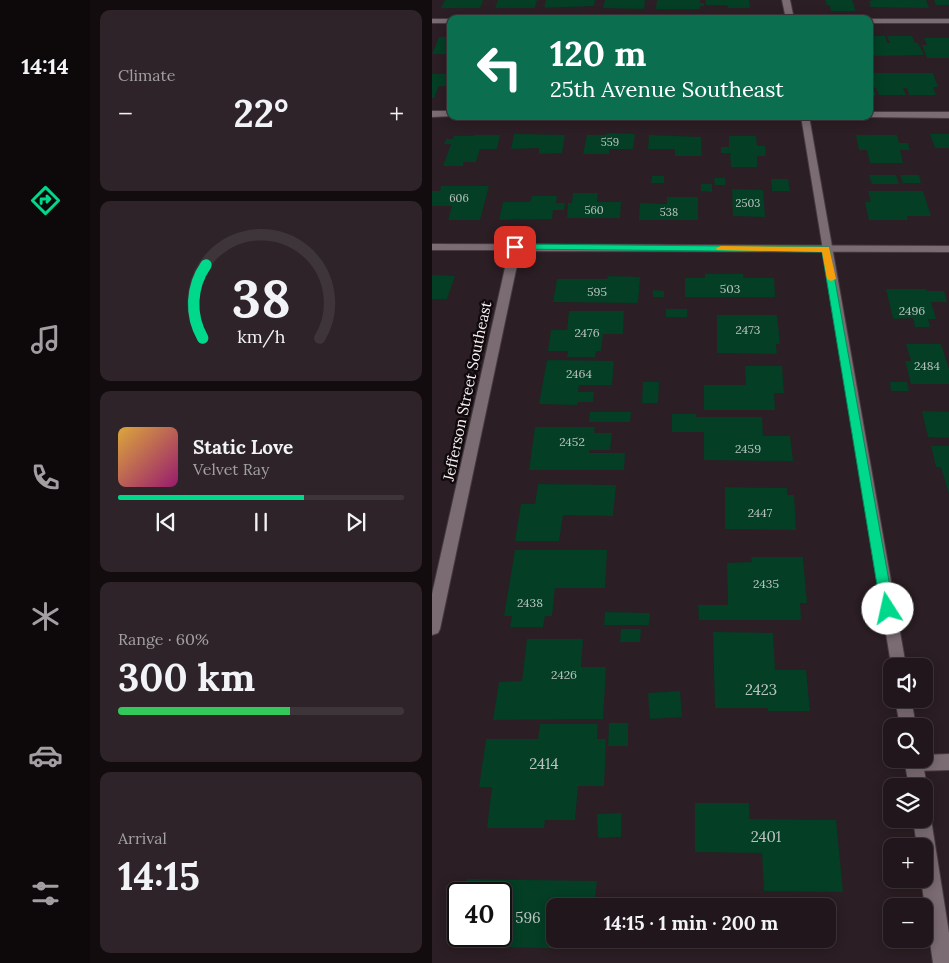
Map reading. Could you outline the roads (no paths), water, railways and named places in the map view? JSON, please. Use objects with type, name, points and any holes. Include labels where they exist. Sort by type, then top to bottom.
[{"type":"street","points":[[786,0],[789,15]]},
{"type":"street","points":[[432,21],[447,21]]},
{"type":"street","points":[[873,21],[948,21]]},
{"type":"street","points":[[432,114],[447,114]]},
{"type":"street","points":[[873,116],[948,115]]},
{"type":"street","points":[[806,120],[897,658]]},
{"type":"street","points":[[432,247],[948,249]]},
{"type":"street","name":"Jefferson Street Southeast","points":[[432,629],[515,247]]},
{"type":"street","points":[[933,762],[948,762]]},
{"type":"street","points":[[923,828],[943,963]]}]
